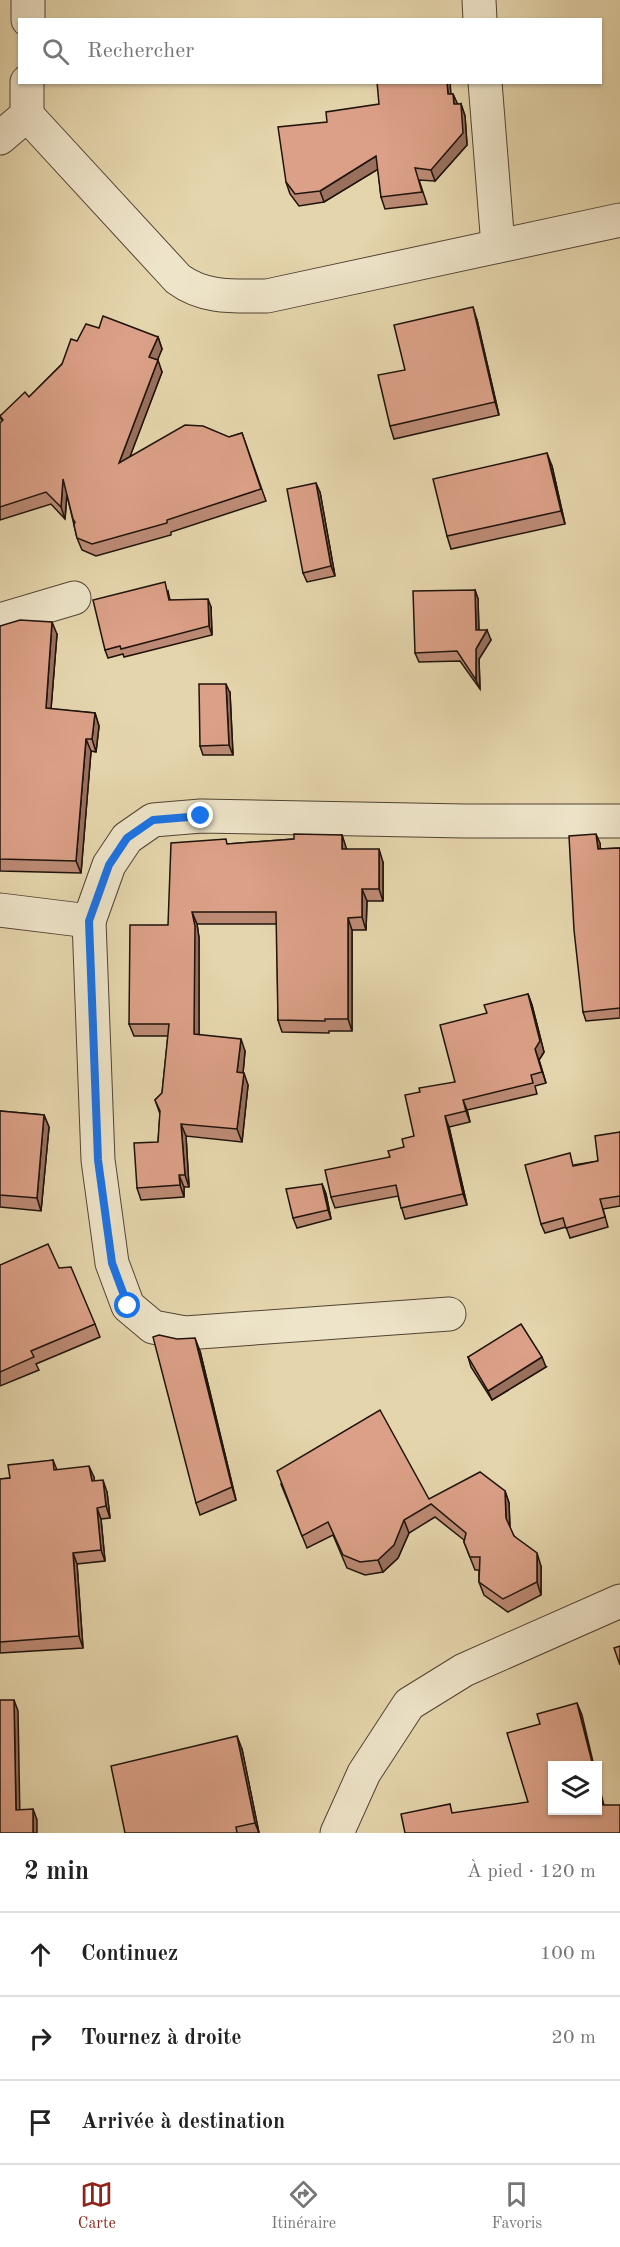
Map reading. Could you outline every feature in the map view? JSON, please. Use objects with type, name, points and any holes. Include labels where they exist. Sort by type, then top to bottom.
[{"type":"street","points":[[28,0],[28,18]]},
{"type":"street","points":[[479,0],[480,18]]},
{"type":"street","points":[[27,84],[27,115],[178,279],[189,288],[210,295],[267,296],[620,220]]},
{"type":"street","points":[[485,84],[498,246]]},
{"type":"street","points":[[0,138],[27,115]]},
{"type":"street","points":[[0,620],[74,598]]},
{"type":"street","points":[[448,1314],[185,1333],[153,1327],[128,1306],[112,1263],[98,1160],[89,921],[109,865],[127,838],[153,820],[201,816],[465,821],[620,821]]},
{"type":"street","points":[[0,910],[89,921]]},
{"type":"street","points":[[337,1833],[364,1773],[410,1704],[464,1670],[620,1601]]},
{"type":"building","points":[[377,84],[447,84],[448,94],[453,94],[454,104],[461,104],[463,133],[431,170],[415,168],[422,192],[381,197],[376,156],[320,191],[295,194],[286,182],[278,127],[327,122],[326,112],[379,104]]},
{"type":"building","points":[[473,307],[495,402],[390,426],[378,375],[405,370],[394,325]]},
{"type":"building","points":[[103,316],[158,337],[149,357],[158,360],[119,463],[185,425],[203,426],[229,437],[242,433],[261,489],[167,520],[167,523],[92,544],[77,538],[63,479],[61,507],[46,492],[0,507],[0,423],[3,420],[0,416],[25,392],[29,397],[62,364],[71,339],[77,341],[86,324],[99,328]]},
{"type":"building","points":[[547,453],[561,511],[447,536],[433,479]]},
{"type":"building","points":[[316,483],[331,566],[303,573],[287,489]]},
{"type":"building","points":[[165,582],[169,600],[208,599],[209,626],[121,649],[120,646],[105,650],[93,600]]},
{"type":"building","points":[[475,590],[476,630],[487,630],[476,649],[476,680],[457,651],[415,653],[413,591]]},
{"type":"building","points":[[20,620],[52,622],[46,708],[95,713],[92,739],[86,739],[76,861],[0,859],[0,626]]},
{"type":"building","points":[[199,684],[226,684],[229,745],[200,746]]},
{"type":"building","points":[[294,834],[342,835],[342,849],[379,849],[379,889],[362,889],[362,917],[348,918],[348,1019],[278,1020],[276,912],[192,912],[195,926],[194,1034],[241,1039],[237,1072],[244,1073],[237,1129],[181,1124],[185,1175],[179,1175],[180,1185],[137,1188],[134,1143],[158,1142],[160,1111],[155,1100],[162,1093],[169,1024],[129,1024],[130,925],[168,925],[171,843],[226,839],[227,844],[294,839]]},
{"type":"building","points":[[596,834],[598,849],[620,848],[620,1008],[583,1012],[574,930],[569,836]]},
{"type":"building","points":[[528,994],[540,1041],[535,1049],[542,1072],[531,1075],[533,1083],[463,1100],[466,1111],[445,1116],[463,1194],[401,1208],[396,1185],[331,1197],[325,1170],[390,1157],[388,1151],[404,1147],[402,1139],[414,1136],[405,1095],[420,1092],[419,1088],[455,1082],[440,1025],[487,1013],[484,1005]]},
{"type":"building","points":[[0,1111],[44,1115],[37,1198],[0,1195]]},
{"type":"building","points":[[620,1132],[620,1196],[600,1199],[605,1217],[566,1228],[563,1218],[541,1224],[525,1165],[570,1153],[573,1166],[598,1161],[595,1136]]},
{"type":"building","points":[[322,1184],[328,1210],[293,1218],[286,1189]]},
{"type":"building","points":[[48,1244],[59,1268],[71,1267],[95,1324],[31,1351],[34,1357],[0,1372],[0,1265]]},
{"type":"building","points":[[521,1324],[542,1357],[488,1391],[468,1357]]},
{"type":"building","points":[[159,1335],[177,1339],[195,1338],[232,1487],[196,1503],[153,1337]]},
{"type":"building","points":[[380,1410],[429,1499],[480,1472],[505,1491],[506,1518],[514,1536],[537,1553],[537,1582],[503,1599],[479,1582],[480,1557],[470,1557],[464,1542],[466,1533],[431,1504],[404,1520],[394,1545],[378,1560],[360,1562],[343,1555],[328,1522],[302,1536],[277,1471]]},
{"type":"building","points":[[53,1460],[54,1470],[89,1466],[92,1481],[103,1480],[106,1506],[97,1508],[101,1550],[73,1553],[79,1636],[0,1642],[0,1479],[10,1478],[8,1465]]},
{"type":"building","points":[[620,1646],[620,1665],[614,1648]]},
{"type":"building","points":[[0,1700],[14,1700],[16,1810],[33,1809],[33,1833],[0,1833]]},
{"type":"building","points":[[577,1703],[592,1761],[548,1761],[548,1815],[602,1815],[602,1801],[603,1805],[620,1805],[620,1833],[405,1833],[401,1814],[450,1804],[452,1813],[528,1802],[507,1733],[540,1724],[537,1714]]},
{"type":"building","points":[[237,1736],[255,1823],[236,1827],[237,1833],[125,1833],[111,1766]]},
{"type":"route","points":[[128,1306],[112,1263],[98,1160],[89,921],[109,865],[127,838],[153,820],[201,816]]}]
